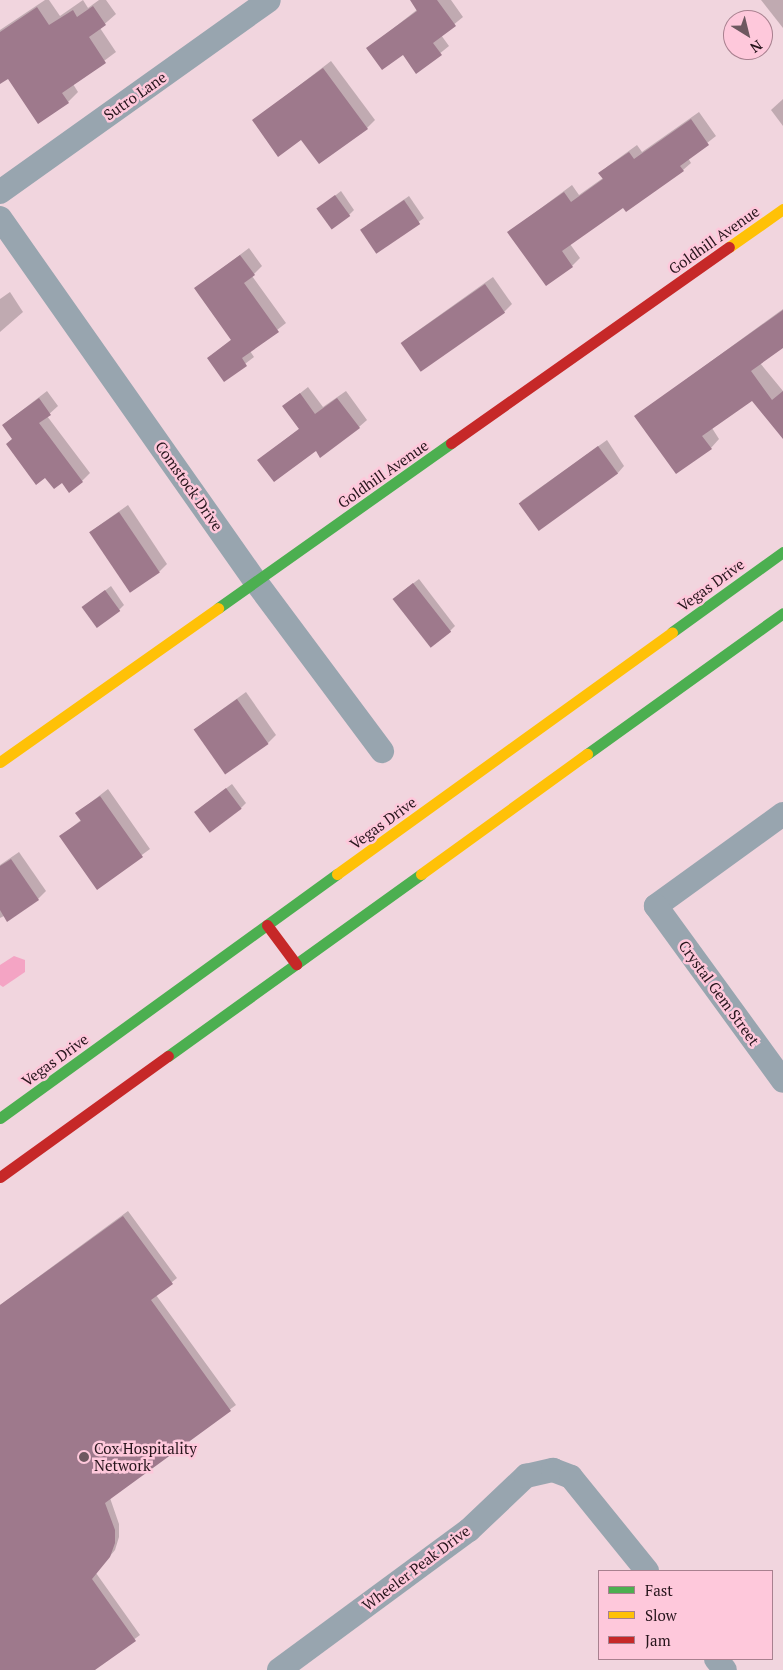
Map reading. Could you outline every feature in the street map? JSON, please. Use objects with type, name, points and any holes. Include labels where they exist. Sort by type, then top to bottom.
[{"type":"main road","name":"Goldhill Avenue","points":[[0,762],[783,209]]},
{"type":"main road","name":"Vegas Drive","points":[[0,1118],[783,552]]},
{"type":"main road","points":[[0,1177],[783,613]]},
{"type":"main road","points":[[267,925],[296,964]]},
{"type":"street","name":"Sutro Lane","points":[[0,192],[269,0]]},
{"type":"street","name":"Comstock Drive","points":[[0,218],[256,582],[382,751]]},
{"type":"street","name":"Crystal Gem Street","points":[[783,814],[656,906],[783,1081]]},
{"type":"street","name":"Wheeler Peak Drive","points":[[279,1670],[469,1530],[526,1476],[553,1470],[571,1477],[645,1570]]},
{"type":"street","points":[[717,1660],[725,1670]]},
{"type":"shaded area","points":[[14,956],[25,960],[25,972],[3,987],[0,985],[0,965]]},
{"type":"building","points":[[410,0],[437,0],[456,26],[433,43],[442,55],[416,74],[403,55],[382,70],[366,48],[417,11]]},
{"type":"building","points":[[93,6],[106,25],[89,37],[106,63],[62,93],[69,103],[38,124],[8,79],[0,84],[0,32],[37,7],[49,25],[73,10],[77,17]]},
{"type":"building","points":[[323,68],[368,129],[319,164],[301,140],[278,157],[252,120]]},
{"type":"building","points":[[691,119],[709,145],[680,166],[684,171],[626,212],[623,208],[562,251],[573,267],[546,286],[507,232],[564,192],[571,202],[603,179],[598,173],[629,152],[634,159]]},
{"type":"building","points":[[335,195],[350,216],[332,230],[316,209]]},
{"type":"building","points":[[404,200],[420,224],[376,254],[360,230]]},
{"type":"building","points":[[240,255],[255,275],[244,283],[279,332],[242,358],[247,366],[224,382],[207,358],[231,340],[194,288]]},
{"type":"building","points":[[485,284],[505,313],[421,372],[401,343]]},
{"type":"building","points":[[783,310],[783,348],[751,371],[772,400],[783,391],[783,439],[752,401],[702,436],[712,449],[676,474],[634,416]]},
{"type":"building","points":[[300,393],[315,414],[337,398],[360,428],[320,458],[316,451],[274,482],[257,460],[299,429],[282,406]]},
{"type":"building","points":[[39,398],[51,415],[39,423],[83,482],[69,493],[62,483],[54,489],[45,478],[36,485],[6,444],[12,439],[2,425]]},
{"type":"building","points":[[598,446],[618,474],[539,531],[519,504]]},
{"type":"building","points":[[119,512],[160,573],[130,593],[89,532]]},
{"type":"building","points":[[413,583],[451,632],[431,648],[393,599]]},
{"type":"building","points":[[105,590],[120,611],[97,628],[82,607]]},
{"type":"building","points":[[237,699],[269,744],[225,774],[194,729]]},
{"type":"building","points":[[226,788],[242,809],[210,833],[194,812]]},
{"type":"building","points":[[100,796],[143,857],[97,890],[59,836],[81,821],[75,813]]},
{"type":"building","points":[[11,859],[39,900],[7,922],[0,910],[0,866]]},
{"type":"building","name":"Cox Hospitality Network","points":[[123,1216],[173,1284],[151,1300],[231,1411],[105,1503],[115,1530],[115,1543],[110,1557],[92,1579],[136,1641],[95,1670],[0,1670],[0,1305]]},
{"type":"traffic: fast","points":[[218,608],[451,443]]},
{"type":"traffic: fast","points":[[672,632],[783,552]]},
{"type":"traffic: fast","points":[[587,754],[783,613]]},
{"type":"traffic: fast","points":[[0,1118],[337,874]]},
{"type":"traffic: fast","points":[[168,1056],[421,874]]},
{"type":"traffic: slow","points":[[729,247],[783,209]]},
{"type":"traffic: slow","points":[[0,762],[218,608]]},
{"type":"traffic: slow","points":[[337,874],[672,632]]},
{"type":"traffic: slow","points":[[421,874],[587,754]]},
{"type":"traffic: jam","points":[[451,443],[729,247]]},
{"type":"traffic: jam","points":[[267,925],[296,964]]},
{"type":"traffic: jam","points":[[0,1177],[168,1056]]},
{"type":"place","name":"Cox Hospitality Network","points":[[84,1457]]}]
